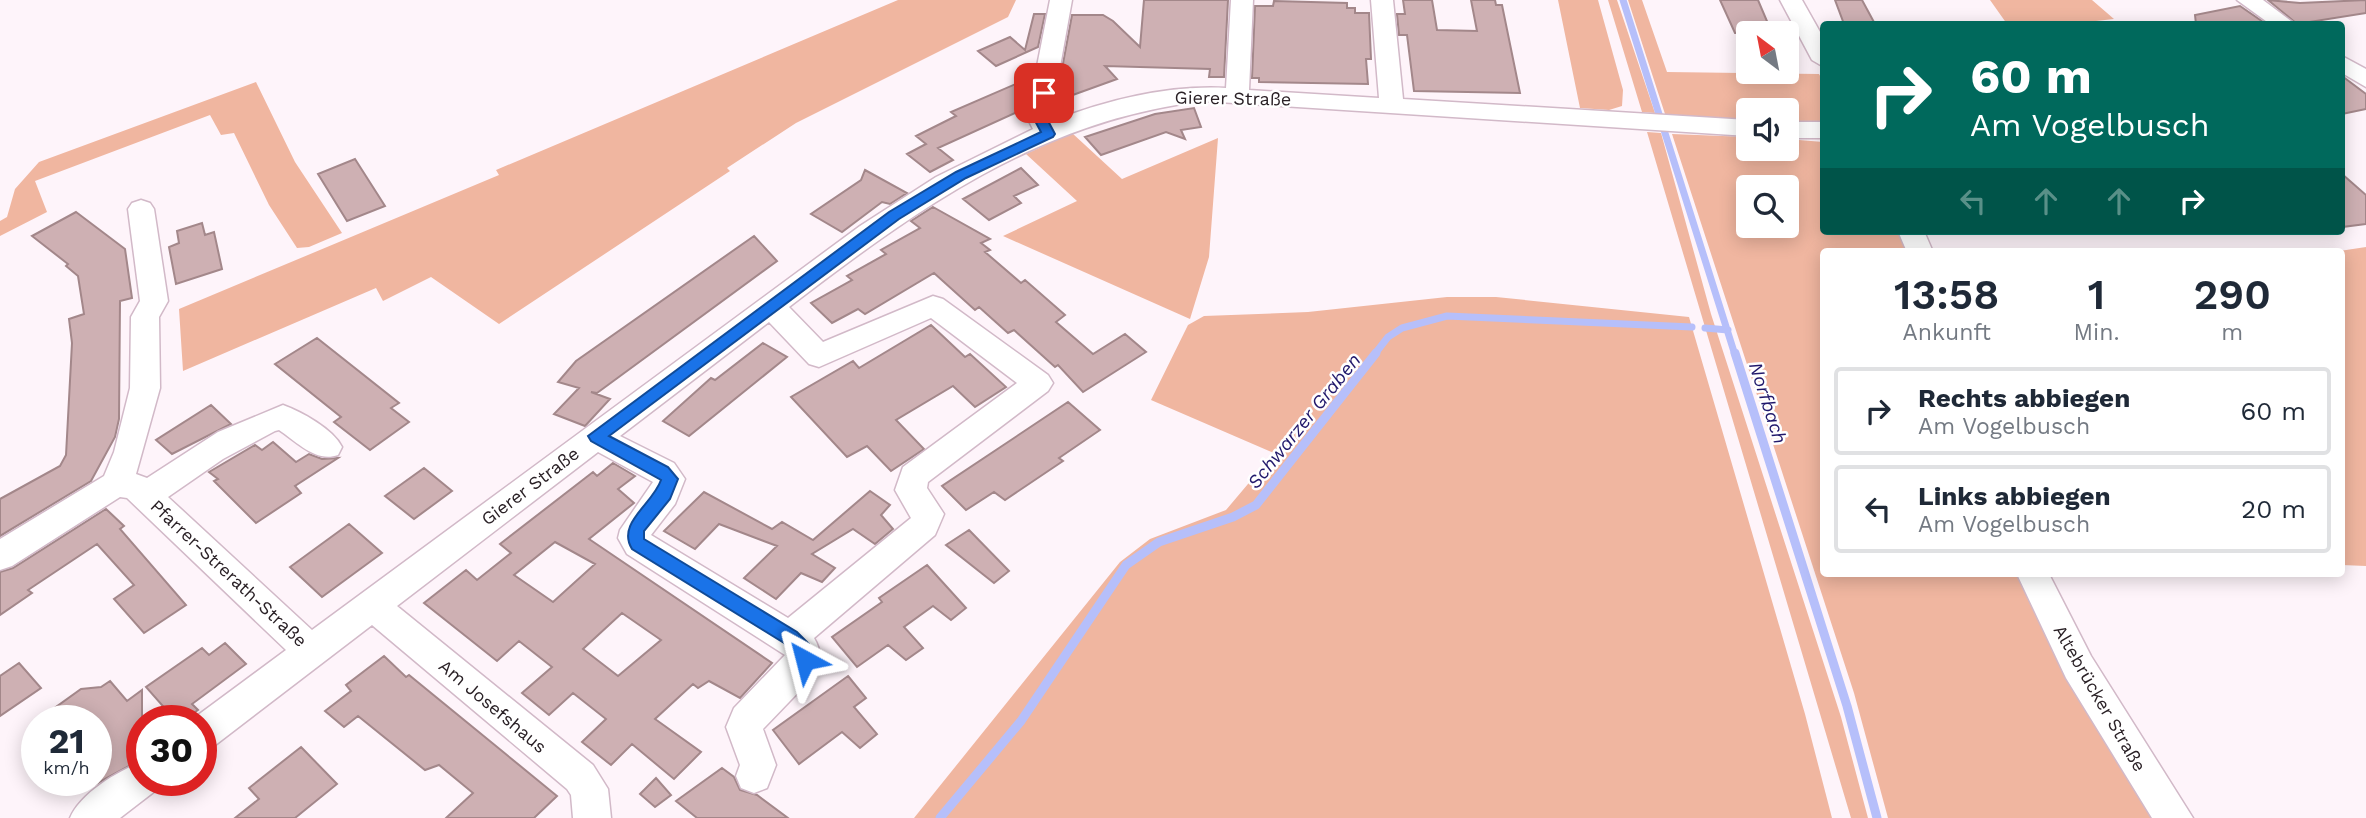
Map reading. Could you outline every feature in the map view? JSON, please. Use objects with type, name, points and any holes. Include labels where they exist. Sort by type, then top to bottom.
[{"type":"street","points":[[1048,134],[1039,117],[1061,0]]},
{"type":"street","points":[[1237,95],[1242,0]]},
{"type":"street","points":[[1382,0],[1392,106]]},
{"type":"street","points":[[1791,0],[1820,53]]},
{"type":"street","points":[[2248,0],[2280,21]]},
{"type":"street","points":[[2349,65],[2366,80]]},
{"type":"street","name":"Gierer Straße","points":[[217,722],[770,305],[920,199],[975,168],[1048,134],[1151,99],[1203,94],[1736,127]]},
{"type":"street","points":[[1799,130],[1820,131]]},
{"type":"street","points":[[0,556],[116,484],[130,452],[145,388],[145,317],[155,301],[141,209]]},
{"type":"street","points":[[770,305],[819,356],[933,306],[1038,383],[918,473],[912,480],[911,490],[926,510],[927,520],[924,527],[790,637]]},
{"type":"street","name":"Pfarrer-Strerath-Straße","points":[[146,496],[245,430],[274,419],[283,417],[327,447]]},
{"type":"street","points":[[596,436],[663,472],[669,479],[664,494],[636,529],[635,538],[638,544],[790,637],[803,650],[802,665],[747,720],[744,727],[758,767],[754,776]]},
{"type":"street","name":"Pfarrer-Strerath-Straße","points":[[116,484],[135,486],[311,651]]},
{"type":"street","name":"Altebrücker Straße","points":[[2034,577],[2072,654],[2145,776],[2174,818]]},
{"type":"street","name":"Am Josefshaus","points":[[372,606],[580,777],[589,789],[592,818]]},
{"type":"street","points":[[89,818],[126,791]]},
{"type":"shaded area","points":[[898,0],[1016,0],[1008,17],[796,123],[727,168],[730,171],[499,324],[431,277],[383,301],[376,288],[183,371],[179,309],[499,175],[496,170]]},
{"type":"shaded area","points":[[1558,0],[1598,0],[1623,90],[1622,106],[1609,110],[1580,108]]},
{"type":"shaded area","points":[[1608,0],[1617,0],[1655,113],[1642,112]]},
{"type":"shaded area","points":[[1628,0],[1642,0],[1667,72],[1736,73],[1736,84],[1799,84],[1799,74],[1820,76],[1820,121],[1799,122],[1799,98],[1736,98],[1736,119],[1665,114]]},
{"type":"shaded area","points":[[1990,0],[2092,0],[2114,19],[2096,21],[2005,21]]},
{"type":"shaded area","points":[[256,82],[295,162],[342,233],[309,247],[297,248],[269,205],[234,133],[221,135],[210,115],[35,181],[47,212],[0,236],[0,221],[7,217],[15,189],[39,162]]},
{"type":"shaded area","points":[[1647,132],[1661,133],[1711,314],[1841,717],[1868,818],[1851,818]]},
{"type":"shaded area","points":[[1072,133],[1122,179],[1218,138],[1209,257],[1190,319],[1003,236],[1077,201],[1026,154]]},
{"type":"shaded area","points":[[1672,134],[1736,137],[1736,161],[1799,161],[1799,140],[1820,142],[1820,235],[1900,235],[1905,248],[1820,248],[1820,577],[2023,577],[2158,818],[1888,818],[1854,693]]},
{"type":"shaded area","points":[[2366,247],[2366,566],[2345,565],[2345,250]]},
{"type":"shaded area","points":[[1447,297],[1496,297],[1689,317],[1805,714],[1832,818],[914,818],[1120,562],[1150,539],[1226,510],[1274,453],[1151,400],[1188,325],[1204,316],[1308,312]]},
{"type":"building","points":[[1144,0],[1228,0],[1224,77],[1209,77],[1210,69],[1105,66],[1117,79],[1059,100],[1069,77],[1062,69],[1072,15],[1103,15],[1140,47]]},
{"type":"building","points":[[1403,0],[1432,0],[1437,30],[1477,31],[1471,0],[1495,0],[1496,5],[1502,5],[1520,93],[1414,91],[1407,35],[1399,35],[1397,14],[1405,14]]},
{"type":"building","points":[[1720,0],[1758,0],[1767,21],[1736,21],[1735,33]]},
{"type":"building","points":[[1835,0],[1862,0],[1873,21],[1843,21]]},
{"type":"building","points":[[2268,0],[2300,3],[2366,0],[2366,13],[2316,21],[2293,21]]},
{"type":"building","points":[[1274,1],[1347,3],[1347,8],[1355,8],[1355,13],[1369,13],[1371,59],[1366,59],[1368,84],[1259,82],[1259,78],[1252,78],[1255,6],[1273,6]]},
{"type":"building","points":[[2240,6],[2262,21],[2196,21],[2195,15]]},
{"type":"building","points":[[1034,14],[1045,14],[1038,47],[996,66],[978,51],[1010,37],[1025,50]]},
{"type":"building","points":[[2345,78],[2366,94],[2366,109],[2345,113]]},
{"type":"building","points":[[1018,83],[1029,93],[1026,108],[938,148],[953,160],[930,172],[907,154],[926,144],[916,136],[956,116],[951,112]]},
{"type":"building","points":[[1194,108],[1201,127],[1181,130],[1185,139],[1166,132],[1101,155],[1085,137],[1155,114]]},
{"type":"building","points":[[355,159],[385,206],[347,221],[318,174]]},
{"type":"building","points":[[1021,168],[1038,185],[1014,196],[1021,203],[989,220],[963,199]]},
{"type":"building","points":[[865,170],[907,193],[890,204],[882,202],[842,232],[811,214],[861,180]]},
{"type":"building","points":[[2345,177],[2366,195],[2366,224],[2345,227]]},
{"type":"building","points":[[933,207],[990,239],[981,243],[990,250],[985,252],[1021,283],[1025,280],[1065,315],[1056,322],[1093,354],[1125,334],[1146,352],[1083,392],[1058,365],[1055,367],[1014,330],[1008,333],[979,307],[975,310],[934,273],[865,314],[858,309],[832,323],[811,303],[852,280],[847,276],[886,254],[881,250],[920,228],[911,221]]},
{"type":"building","points":[[76,212],[125,249],[132,298],[120,301],[119,419],[115,437],[91,481],[0,536],[0,499],[60,466],[66,455],[72,343],[69,319],[84,314],[78,276],[66,266],[68,264],[32,236]]},
{"type":"building","points":[[202,223],[205,235],[214,232],[222,269],[176,284],[169,247],[179,243],[177,231]]},
{"type":"building","points":[[754,236],[777,261],[597,393],[591,392],[610,399],[585,426],[554,414],[579,388],[558,382],[576,361]]},
{"type":"building","points":[[931,325],[965,357],[970,354],[1006,387],[975,407],[953,386],[896,420],[924,449],[891,471],[867,446],[847,457],[791,397],[853,361],[859,368]]},
{"type":"building","points":[[317,338],[399,403],[391,408],[409,422],[370,450],[334,422],[341,417],[275,364]]},
{"type":"building","points":[[763,343],[787,357],[689,436],[663,421],[711,378],[715,380]]},
{"type":"building","points":[[1068,402],[1100,430],[1059,458],[1063,461],[1005,500],[994,492],[966,510],[942,486]]},
{"type":"building","points":[[211,405],[231,424],[172,454],[156,440]]},
{"type":"building","points":[[273,442],[296,462],[309,454],[322,459],[338,458],[295,486],[301,493],[256,523],[214,481],[218,479],[209,472],[255,445],[262,450]]},
{"type":"building","points":[[613,463],[635,476],[618,489],[634,503],[589,539],[772,663],[740,698],[709,681],[698,688],[693,684],[655,719],[701,752],[674,779],[632,744],[611,765],[582,742],[606,719],[573,693],[549,715],[522,693],[552,667],[519,641],[497,661],[424,603],[466,570],[477,580],[511,553],[500,544],[593,472],[597,476]],"holes":[[[555,542],[595,564],[553,602],[514,575]],[[622,613],[661,640],[618,676],[583,649]]]},
{"type":"building","points":[[424,468],[452,491],[414,519],[385,496]]},
{"type":"building","points":[[870,491],[890,505],[881,515],[893,529],[875,544],[853,529],[812,554],[835,568],[822,582],[801,573],[776,599],[744,578],[777,546],[719,524],[695,549],[664,531],[704,492],[772,529],[782,522],[813,540]]},
{"type":"building","points":[[106,509],[124,526],[120,529],[186,605],[144,633],[114,599],[134,585],[97,544],[28,590],[32,593],[0,615],[0,572],[13,568]]},
{"type":"building","points":[[349,524],[382,553],[322,597],[290,567]]},
{"type":"building","points":[[969,530],[1009,571],[994,583],[946,545]]},
{"type":"building","points":[[927,565],[966,608],[951,620],[933,606],[904,627],[923,648],[906,660],[888,645],[857,667],[832,637],[882,602],[879,598]]},
{"type":"building","points":[[225,643],[246,664],[193,705],[162,705],[146,687],[202,648],[209,655]]},
{"type":"building","points":[[384,656],[406,677],[409,675],[557,796],[534,818],[446,818],[473,793],[439,765],[425,770],[358,716],[344,727],[325,711],[351,691],[346,685]]},
{"type":"building","points":[[19,663],[41,688],[0,716],[0,676]]},
{"type":"building","points":[[848,676],[866,698],[854,707],[877,734],[860,748],[842,732],[799,764],[773,730]]},
{"type":"building","points":[[110,681],[127,701],[142,690],[142,705],[126,705],[126,768],[112,775],[112,705],[59,705],[81,689],[101,687]]},
{"type":"building","points":[[301,747],[337,784],[295,818],[235,818],[259,799],[249,788]]},
{"type":"building","points":[[722,768],[734,777],[740,790],[757,795],[788,818],[697,818],[676,801]]},
{"type":"building","points":[[656,778],[671,795],[655,807],[640,794]]},
{"type":"waterway","name":"Norfbach","points":[[1623,0],[1727,330]]},
{"type":"waterway","name":"Schwarzer Graben","points":[[1374,355],[1388,337],[1402,328],[1447,316],[1692,327]]},
{"type":"waterway","name":"Schwarzer Graben","points":[[1705,328],[1727,330]]},
{"type":"waterway","name":"Norfbach","points":[[1727,330],[1735,355]]},
{"type":"waterway","name":"Schwarzer Graben","points":[[940,818],[1021,721],[1126,565],[1159,542],[1233,517],[1256,505],[1376,353]]},
{"type":"waterway","name":"Norfbach","points":[[1735,353],[1847,706],[1877,818]]},
{"type":"route","points":[[805,660],[803,650],[790,637],[638,544],[634,532],[670,485],[668,476],[596,436],[894,215],[961,175],[1048,134],[1039,117],[1044,93]]}]
